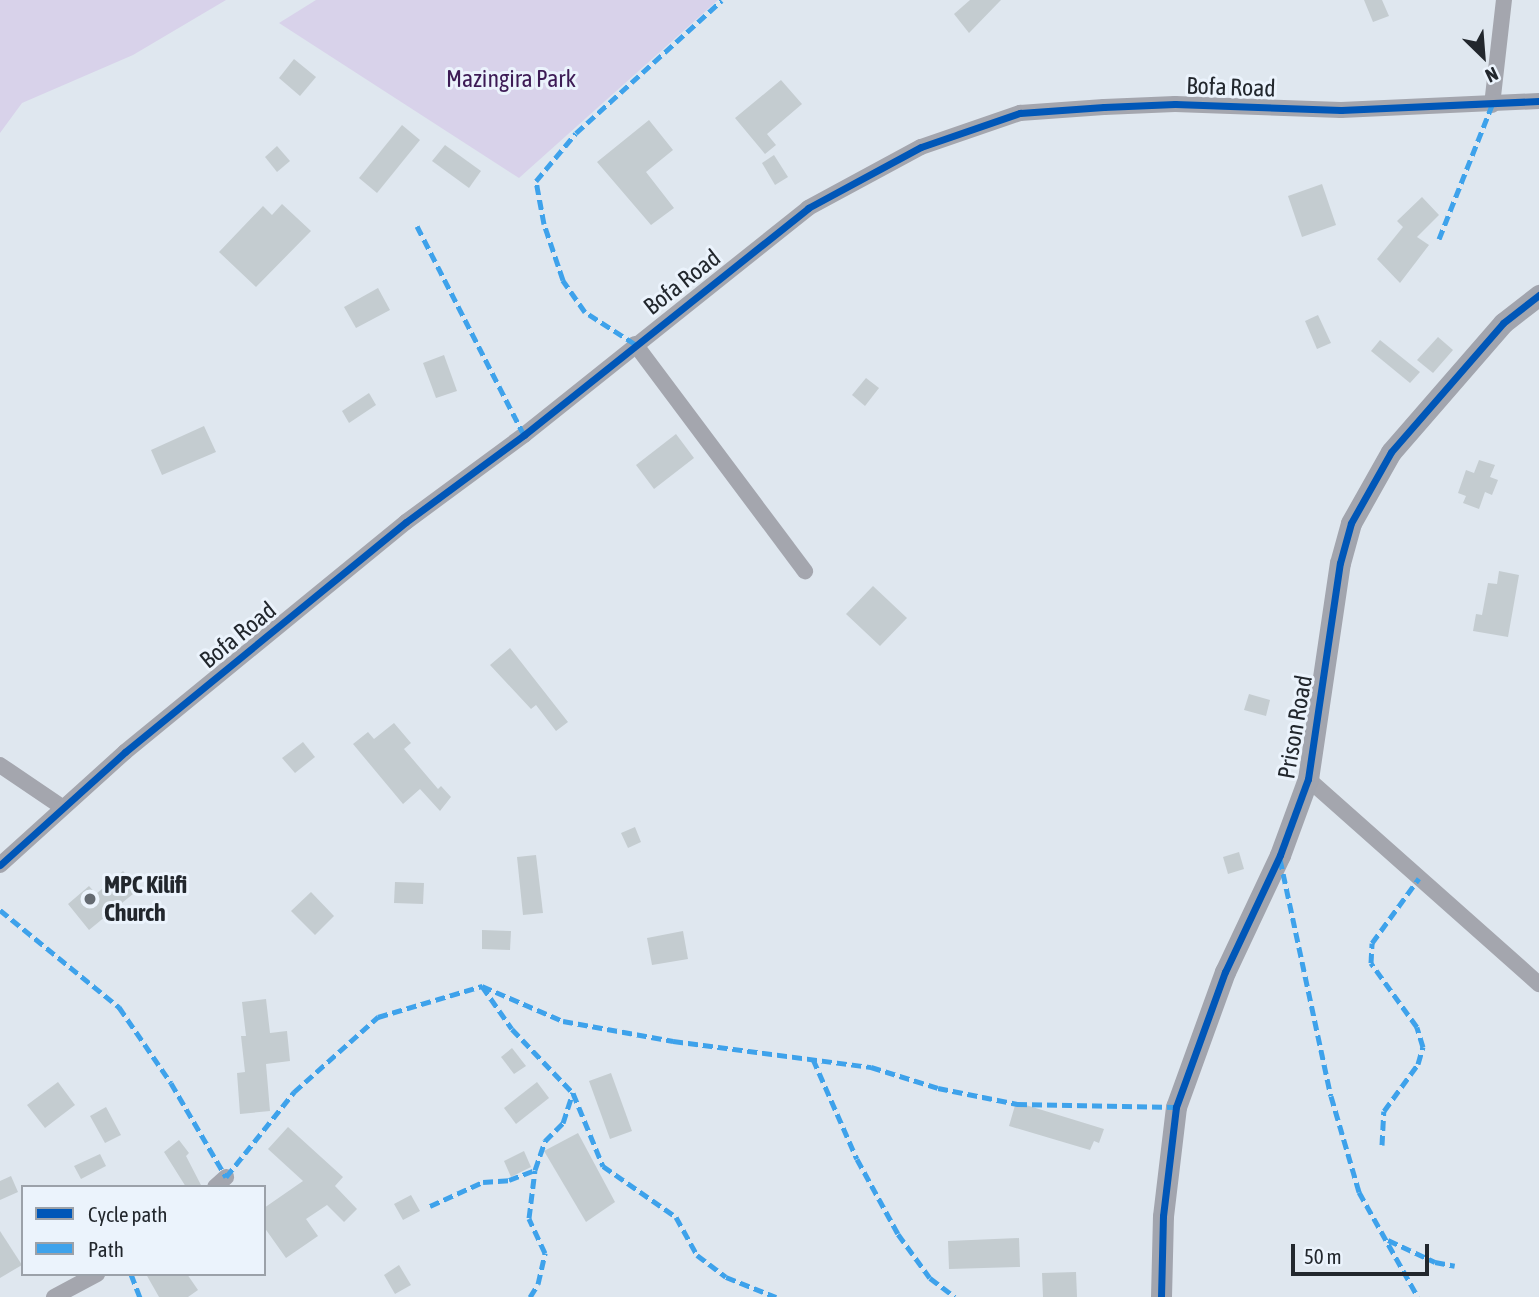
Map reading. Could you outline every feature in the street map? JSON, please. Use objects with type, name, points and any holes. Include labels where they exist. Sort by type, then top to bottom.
[{"type":"street","points":[[1492,105],[1504,0]]},
{"type":"street","name":"Bofa Road","points":[[0,865],[62,807],[406,522],[524,435],[808,208],[921,147],[1020,113],[1175,104],[1341,110],[1539,101]]},
{"type":"street","name":"Prison Road","points":[[1161,1297],[1163,1216],[1176,1107],[1225,972],[1280,855],[1308,779],[1340,563],[1352,523],[1391,452],[1503,323],[1539,295]]},
{"type":"street","points":[[635,344],[805,571]]},
{"type":"street","points":[[0,765],[62,807]]},
{"type":"street","points":[[1308,779],[1539,984]]},
{"type":"street","points":[[54,1297],[93,1276]]},
{"type":"green space","points":[[0,0],[226,0],[133,55],[22,103],[0,133]]},
{"type":"green space","name":"Mazingira Park","points":[[316,0],[718,0],[519,178],[279,23]]},
{"type":"building","points":[[970,0],[1001,0],[969,33],[954,14]]},
{"type":"building","points":[[1364,0],[1382,0],[1389,16],[1373,22]]},
{"type":"building","points":[[294,59],[316,77],[300,96],[279,78]]},
{"type":"building","points":[[781,80],[802,104],[767,134],[776,145],[765,154],[735,118]]},
{"type":"building","points":[[649,120],[673,150],[646,172],[674,208],[651,225],[597,162]]},
{"type":"building","points":[[402,125],[420,140],[377,193],[359,178]]},
{"type":"building","points":[[445,145],[481,171],[469,188],[432,161]]},
{"type":"building","points":[[277,146],[290,161],[277,172],[265,157]]},
{"type":"building","points":[[774,155],[788,177],[775,185],[762,163]]},
{"type":"building","points":[[1322,184],[1336,225],[1302,237],[1288,196]]},
{"type":"building","points":[[1422,197],[1439,215],[1417,237],[1429,245],[1400,283],[1377,259],[1403,227],[1397,221]]},
{"type":"building","points":[[282,204],[311,231],[256,287],[219,252],[263,206],[272,215]]},
{"type":"building","points":[[378,288],[390,310],[356,328],[344,307]]},
{"type":"building","points":[[1318,315],[1331,343],[1317,349],[1305,321]]},
{"type":"building","points":[[1438,337],[1453,350],[1433,373],[1417,360]]},
{"type":"building","points":[[1380,340],[1420,372],[1410,383],[1371,351]]},
{"type":"building","points":[[444,355],[457,391],[436,398],[423,363]]},
{"type":"building","points":[[866,378],[879,388],[865,406],[852,395]]},
{"type":"building","points":[[369,393],[376,405],[349,423],[342,411]]},
{"type":"building","points":[[204,426],[216,452],[162,475],[151,450]]},
{"type":"building","points":[[676,434],[694,458],[654,489],[636,465]]},
{"type":"building","points":[[1479,460],[1495,465],[1490,477],[1498,480],[1492,495],[1485,492],[1479,509],[1463,503],[1466,496],[1458,493],[1466,470],[1474,473]]},
{"type":"building","points":[[1499,571],[1519,575],[1508,637],[1473,631],[1476,614],[1482,615],[1488,583],[1497,584]]},
{"type":"building","points":[[873,586],[907,618],[880,646],[846,614]]},
{"type":"building","points":[[510,648],[568,722],[556,731],[536,705],[531,709],[490,665]]},
{"type":"building","points":[[1249,694],[1270,700],[1266,716],[1244,710]]},
{"type":"building","points":[[394,723],[411,743],[404,749],[438,789],[441,786],[451,797],[440,811],[420,789],[403,804],[353,744],[368,732],[374,739]]},
{"type":"building","points":[[303,742],[315,757],[295,773],[282,758]]},
{"type":"building","points":[[635,827],[641,842],[628,848],[621,833]]},
{"type":"building","points":[[1239,852],[1244,869],[1228,874],[1223,857]]},
{"type":"building","points":[[536,855],[543,913],[523,915],[517,857]]},
{"type":"building","points":[[123,871],[139,889],[89,930],[68,904],[89,886],[96,894]]},
{"type":"building","points":[[395,882],[424,883],[423,904],[394,903]]},
{"type":"building","points":[[311,892],[334,916],[315,935],[291,911]]},
{"type":"building","points":[[482,930],[511,931],[510,950],[482,949]]},
{"type":"building","points":[[683,931],[688,959],[652,965],[647,938]]},
{"type":"building","points":[[266,999],[270,1033],[287,1031],[290,1061],[266,1064],[270,1111],[240,1114],[237,1073],[245,1072],[241,1036],[246,1036],[242,1002]]},
{"type":"building","points":[[512,1048],[526,1066],[514,1074],[501,1057]]},
{"type":"building","points":[[611,1073],[632,1131],[610,1139],[589,1081]]},
{"type":"building","points":[[58,1082],[75,1105],[45,1128],[27,1105]]},
{"type":"building","points":[[537,1082],[549,1098],[516,1124],[504,1108]]},
{"type":"building","points":[[1016,1102],[1104,1129],[1099,1143],[1094,1141],[1090,1150],[1009,1126]]},
{"type":"building","points":[[106,1107],[121,1135],[105,1143],[90,1116]]},
{"type":"building","points":[[288,1127],[343,1177],[335,1186],[357,1209],[344,1222],[327,1205],[306,1219],[318,1236],[286,1258],[266,1230],[266,1207],[303,1181],[268,1149]]},
{"type":"building","points":[[578,1133],[615,1202],[586,1222],[544,1151]]},
{"type":"building","points":[[179,1140],[189,1153],[186,1156],[201,1185],[185,1185],[164,1152]]},
{"type":"building","points":[[524,1151],[531,1167],[511,1177],[504,1161]]},
{"type":"building","points":[[100,1154],[106,1166],[81,1179],[74,1166]]},
{"type":"building","points":[[11,1176],[18,1192],[0,1200],[0,1181]]},
{"type":"building","points":[[411,1195],[420,1211],[403,1220],[394,1204]]},
{"type":"building","points":[[0,1231],[21,1266],[0,1278]]},
{"type":"building","points":[[1019,1238],[1020,1267],[949,1269],[948,1241]]},
{"type":"building","points":[[399,1265],[411,1285],[395,1294],[384,1275]]},
{"type":"building","points":[[1076,1272],[1077,1297],[1043,1297],[1042,1273]]},
{"type":"building","points":[[147,1276],[188,1276],[198,1290],[188,1297],[159,1297]]},
{"type":"marked path","points":[[635,344],[585,312],[563,280],[544,224],[536,181],[576,133],[722,0]]},
{"type":"marked path","points":[[1439,239],[1492,105]]},
{"type":"marked path","points":[[417,226],[524,435]]},
{"type":"marked path","points":[[1280,859],[1331,1096],[1359,1192],[1418,1297]]},
{"type":"marked path","points":[[1382,1145],[1384,1111],[1418,1064],[1423,1047],[1417,1027],[1371,963],[1372,943],[1419,878]]},
{"type":"marked path","points":[[0,910],[119,1007],[171,1083],[226,1177],[294,1092],[378,1017],[482,986],[563,1021],[673,1041],[871,1067],[938,1088],[1017,1104],[1176,1107]]},
{"type":"marked path","points":[[482,986],[512,1029],[573,1093],[603,1166],[676,1217],[697,1255],[726,1277],[776,1297]]},
{"type":"marked path","points":[[813,1059],[857,1159],[898,1234],[930,1278],[955,1297]]},
{"type":"marked path","points":[[530,1297],[538,1284],[545,1253],[529,1218],[535,1170],[545,1141],[563,1123],[573,1093]]},
{"type":"marked path","points":[[430,1206],[483,1182],[509,1180],[535,1170]]},
{"type":"marked path","points":[[1388,1240],[1435,1262],[1455,1266]]},
{"type":"marked path","points":[[132,1276],[140,1297]]},
{"type":"cycle path","points":[[0,865],[125,752],[406,522],[524,435],[808,208],[921,147],[1020,113],[1175,104],[1341,110],[1539,101]]},
{"type":"cycle path","points":[[1161,1297],[1163,1216],[1176,1107],[1225,972],[1280,855],[1308,779],[1340,563],[1351,523],[1391,452],[1503,323],[1539,295]]},
{"type":"place","name":"MPC Kilifi Church","points":[[90,899]]}]
